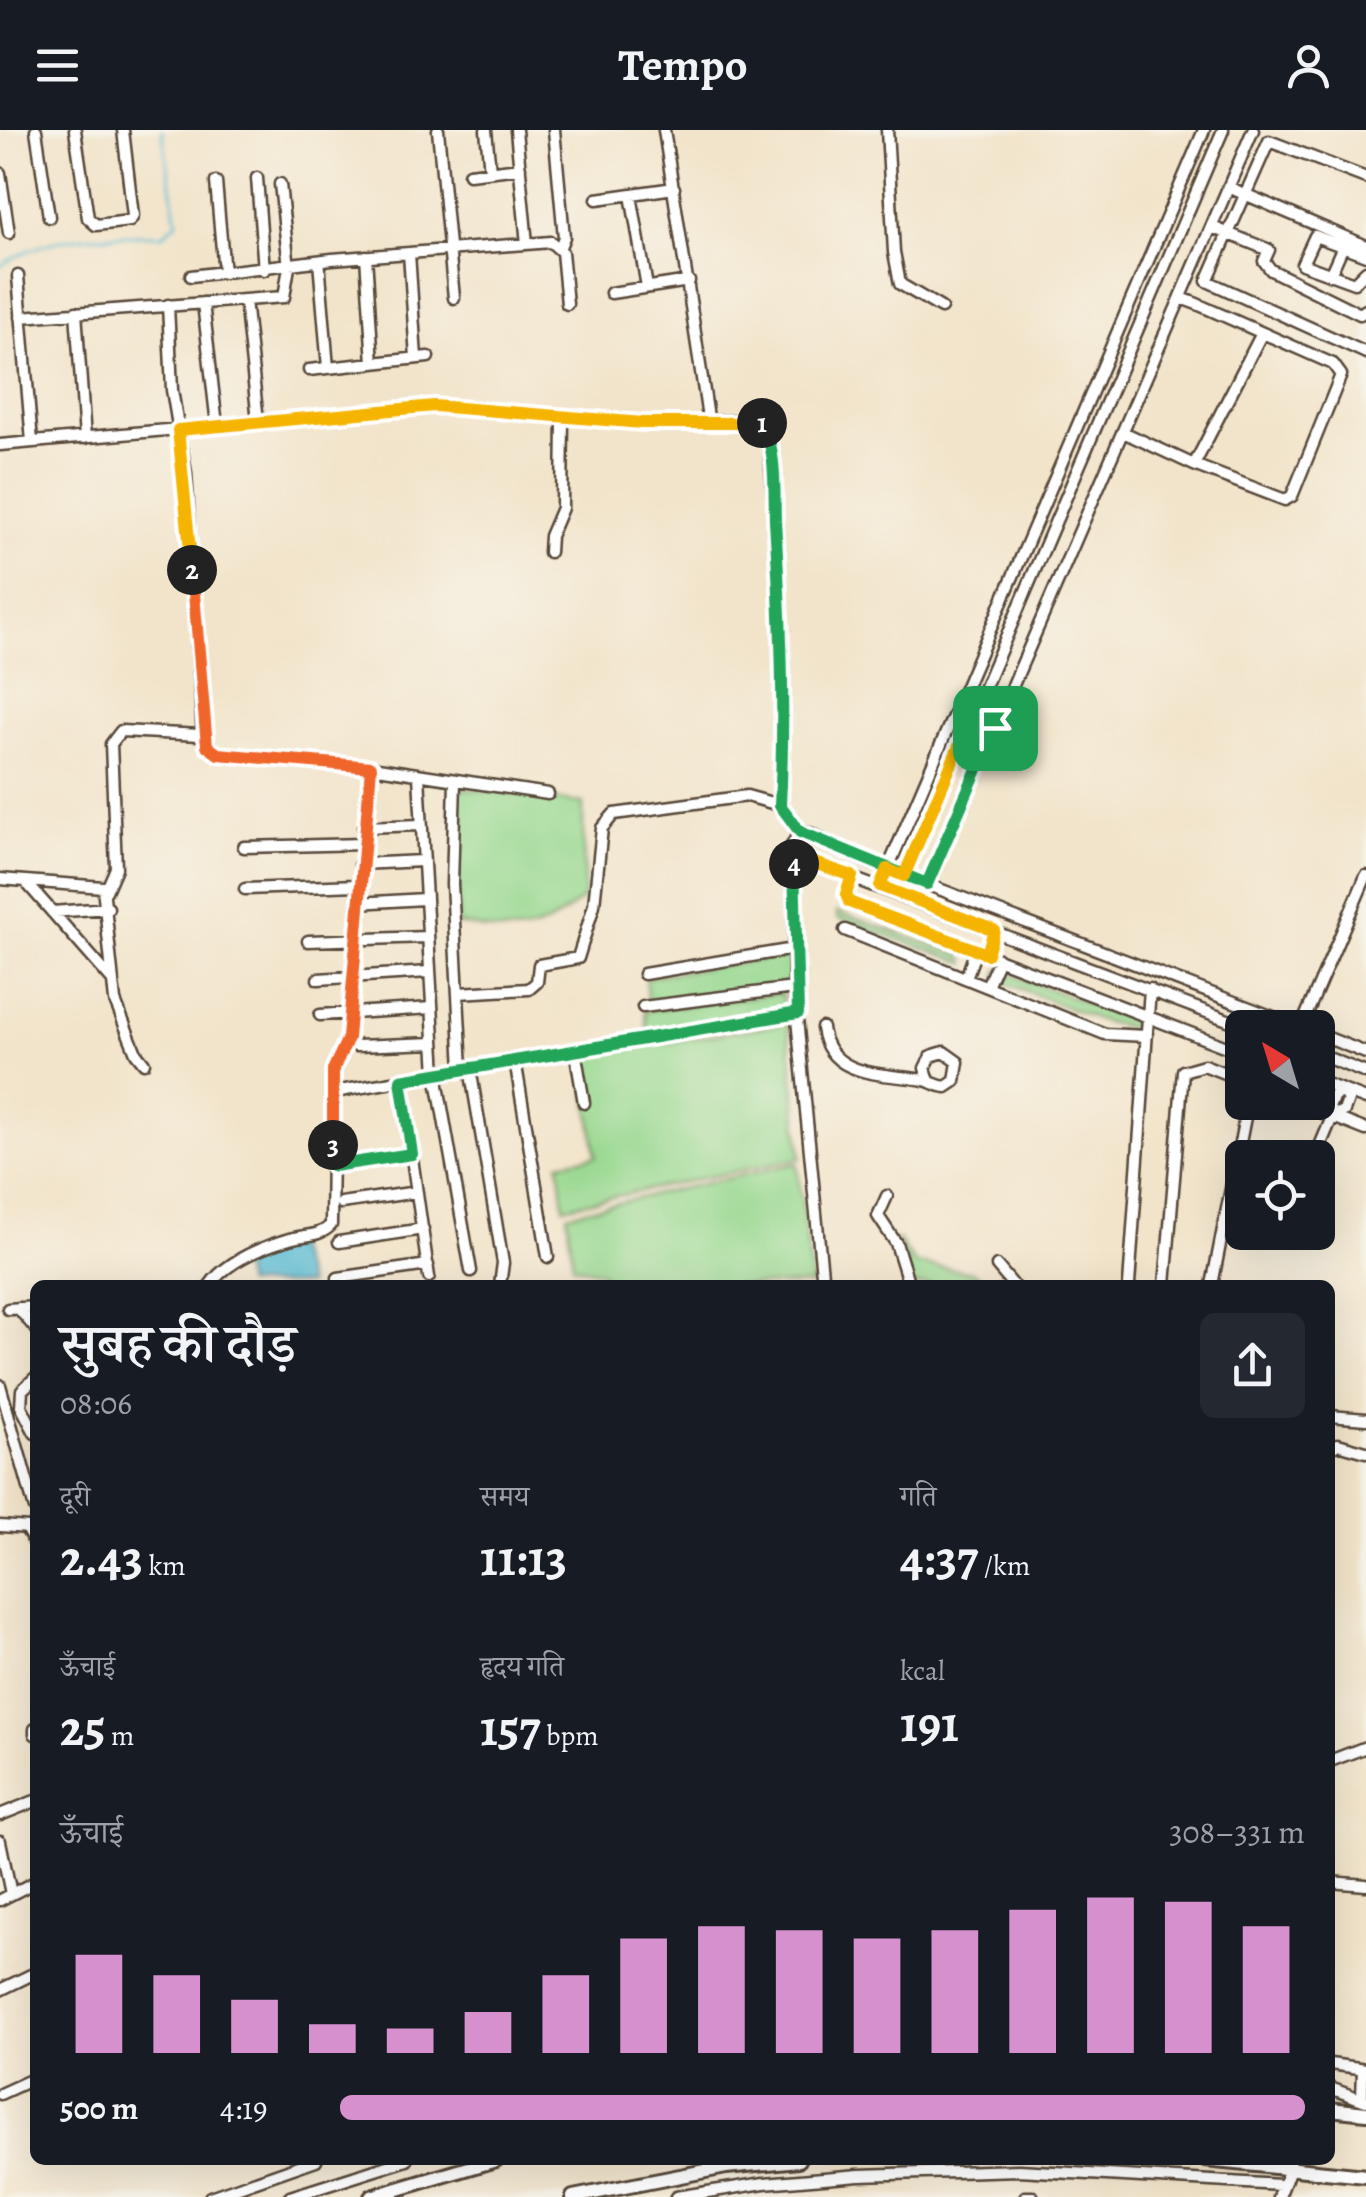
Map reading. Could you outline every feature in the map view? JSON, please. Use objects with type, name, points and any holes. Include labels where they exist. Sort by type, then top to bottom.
[{"type":"main road","points":[[1335,2110],[1366,2113]]},
{"type":"main road","points":[[370,2197],[479,2165]]},
{"type":"main road","points":[[573,2197],[753,2165]]},
{"type":"main road","points":[[1277,2165],[1366,2176]]},
{"type":"street","points":[[36,130],[49,217]]},
{"type":"street","points":[[75,130],[88,218],[96,224],[130,221],[134,216],[123,130]]},
{"type":"street","points":[[438,130],[454,298]]},
{"type":"street","points":[[486,130],[490,171]]},
{"type":"street","points":[[516,130],[527,244]]},
{"type":"street","points":[[554,130],[567,304]]},
{"type":"street","points":[[664,130],[709,424]]},
{"type":"street","points":[[887,130],[900,284],[940,308]]},
{"type":"street","points":[[880,886],[1204,130]]},
{"type":"street","points":[[904,876],[1223,130]]},
{"type":"street","points":[[927,884],[1252,130]]},
{"type":"street","points":[[1366,178],[1269,141],[1231,234],[1207,280],[1366,353]]},
{"type":"street","points":[[468,174],[520,168]]},
{"type":"street","points":[[0,173],[8,232]]},
{"type":"street","points":[[256,178],[264,270]]},
{"type":"street","points":[[216,182],[224,273]]},
{"type":"street","points":[[21,317],[287,295],[289,267],[280,184]]},
{"type":"street","points":[[1228,187],[1366,246]]},
{"type":"street","points":[[598,199],[674,188]]},
{"type":"street","points":[[632,194],[648,288]]},
{"type":"street","points":[[1212,226],[1269,250],[1266,267],[1360,314],[1366,310]]},
{"type":"street","points":[[1366,255],[1315,236],[1302,264],[1354,283],[1366,271]]},
{"type":"street","points":[[191,276],[409,252],[550,242],[560,247]]},
{"type":"street","points":[[1330,275],[1342,246]]},
{"type":"street","points":[[309,370],[422,357],[409,252]]},
{"type":"street","points":[[366,256],[373,363]]},
{"type":"street","points":[[319,261],[328,368]]},
{"type":"street","points":[[1302,286],[1310,268]]},
{"type":"street","points":[[18,276],[32,442]]},
{"type":"street","points":[[611,293],[689,281]]},
{"type":"street","points":[[1123,432],[1280,500],[1292,496],[1342,375],[1333,364],[1181,298]]},
{"type":"street","points":[[245,300],[258,421]]},
{"type":"street","points":[[203,303],[217,424]]},
{"type":"street","points":[[168,305],[169,362],[186,473],[207,746],[218,754],[371,767],[548,794]]},
{"type":"street","points":[[76,312],[86,438]]},
{"type":"street","points":[[1194,465],[1262,333]]},
{"type":"street","points":[[0,445],[434,406],[709,424],[759,420],[769,442],[786,698],[780,805]]},
{"type":"street","points":[[549,552],[550,536],[562,508],[563,416]]},
{"type":"street","points":[[971,718],[995,728]]},
{"type":"street","points":[[144,1063],[122,1020],[112,981],[106,891],[116,868],[112,738],[128,730],[204,737]]},
{"type":"street","points":[[215,1280],[231,1264],[288,1238],[326,1231],[331,1225],[333,1070],[348,1038],[371,767]]},
{"type":"street","points":[[419,776],[436,1074],[471,1271]]},
{"type":"street","points":[[454,781],[452,884],[458,993],[466,1069],[503,1263],[501,1280]]},
{"type":"street","points":[[458,993],[529,989],[537,982],[539,965],[578,958],[594,904],[602,828],[614,814],[729,796],[769,800],[780,805],[800,832],[904,876],[1257,1010]]},
{"type":"street","points":[[364,827],[421,825]]},
{"type":"street","points":[[800,832],[790,849],[794,856],[794,988],[824,1280]]},
{"type":"street","points":[[244,847],[362,844]]},
{"type":"street","points":[[794,856],[1225,1019]]},
{"type":"street","points":[[360,864],[422,861]]},
{"type":"street","points":[[852,876],[846,894],[849,902],[1225,1047]]},
{"type":"street","points":[[1308,1010],[1366,876]]},
{"type":"street","points":[[0,879],[100,886],[106,891]]},
{"type":"street","points":[[25,881],[112,981]]},
{"type":"street","points":[[245,888],[358,885]]},
{"type":"street","points":[[358,902],[424,898]]},
{"type":"street","points":[[52,912],[108,908]]},
{"type":"street","points":[[845,930],[1105,1034],[1147,1036]]},
{"type":"street","points":[[966,978],[994,930]]},
{"type":"street","points":[[308,941],[427,937]]},
{"type":"street","points":[[644,974],[794,949]]},
{"type":"street","points":[[987,986],[999,959]]},
{"type":"street","points":[[318,979],[430,972]]},
{"type":"street","points":[[643,1007],[794,988]]},
{"type":"street","points":[[1129,1280],[1150,989]]},
{"type":"street","points":[[320,1014],[432,1008]]},
{"type":"street","points":[[334,1092],[798,1013]]},
{"type":"street","points":[[822,1028],[826,1046],[856,1073],[929,1081]]},
{"type":"street","points":[[1335,1041],[1366,1053]]},
{"type":"street","points":[[356,1046],[434,1043]]},
{"type":"street","points":[[575,1050],[584,1103]]},
{"type":"street","points":[[514,1060],[548,1257]]},
{"type":"street","points":[[1335,1061],[1366,1073]]},
{"type":"street","points":[[1164,1280],[1183,1071],[1204,1064],[1225,1073]]},
{"type":"street","points":[[338,1278],[429,1271],[401,1080]]},
{"type":"street","points":[[1335,1088],[1366,1099]]},
{"type":"street","points":[[1335,1096],[1344,1092]]},
{"type":"street","points":[[1335,1117],[1366,1130]]},
{"type":"street","points":[[1213,1280],[1244,1120]]},
{"type":"street","points":[[333,1166],[412,1154]]},
{"type":"street","points":[[341,1203],[417,1192]]},
{"type":"street","points":[[886,1196],[878,1216],[896,1244],[908,1280]]},
{"type":"street","points":[[338,1242],[422,1229]]},
{"type":"street","points":[[997,1266],[1009,1280]]},
{"type":"street","points":[[30,1307],[13,1308],[30,1323]]},
{"type":"street","points":[[30,1383],[22,1390],[21,1406],[30,1424]]},
{"type":"street","points":[[0,1385],[30,1491]]},
{"type":"street","points":[[1335,1416],[1366,1419]]},
{"type":"street","points":[[1335,1446],[1366,1452]]},
{"type":"street","points":[[0,1526],[30,1526]]},
{"type":"street","points":[[1335,1760],[1366,1747]]},
{"type":"street","points":[[0,1815],[30,1803]]},
{"type":"street","points":[[0,1841],[12,1894]]},
{"type":"street","points":[[1335,1882],[1366,1885]]},
{"type":"street","points":[[0,1900],[30,1885]]},
{"type":"street","points":[[0,1990],[30,1975]]},
{"type":"street","points":[[1335,2065],[1364,2069],[1364,2099],[1335,2090]]},
{"type":"street","points":[[0,2094],[30,2080]]},
{"type":"street","points":[[210,2197],[302,2165]]},
{"type":"street","points":[[290,2197],[391,2165]]},
{"type":"street","points":[[676,2197],[840,2177],[1020,2170],[1280,2191],[1291,2166]]},
{"type":"street","points":[[1025,2197],[1033,2197]]},
{"type":"green space","points":[[458,788],[583,803],[584,897],[552,921],[526,931],[458,924]]},
{"type":"green space","points":[[837,912],[962,955],[966,963],[837,918]]},
{"type":"green space","points":[[789,956],[791,984],[647,1002],[646,980],[653,976]]},
{"type":"green space","points":[[999,970],[1134,1021],[1132,1028],[1104,1022],[996,979]]},
{"type":"green space","points":[[782,993],[783,1011],[647,1031],[645,1011]]},
{"type":"green space","points":[[788,1023],[801,1158],[564,1207],[559,1163],[596,1156],[582,1056]]},
{"type":"green space","points":[[797,1163],[811,1280],[607,1280],[602,1272],[573,1266],[567,1214]]},
{"type":"green space","points":[[897,1238],[915,1264],[973,1272],[985,1280],[911,1280]]},
{"type":"water","points":[[293,1242],[306,1280],[245,1280],[241,1264],[245,1259]]},
{"type":"waterway","points":[[0,266],[58,241],[163,235],[177,222],[162,130]]},
{"type":"route","points":[[995,728],[927,884],[904,876],[866,861],[810,833],[800,832],[792,816],[780,805],[786,698],[769,442],[759,420],[643,423],[434,406],[178,430],[186,473],[207,746],[218,754],[371,767],[348,1038],[333,1070],[333,1166],[412,1154],[401,1080],[798,1013],[794,988],[794,856],[852,876],[846,894],[849,902],[987,954],[994,930],[880,886],[887,869],[904,876],[971,718],[995,728]]}]
